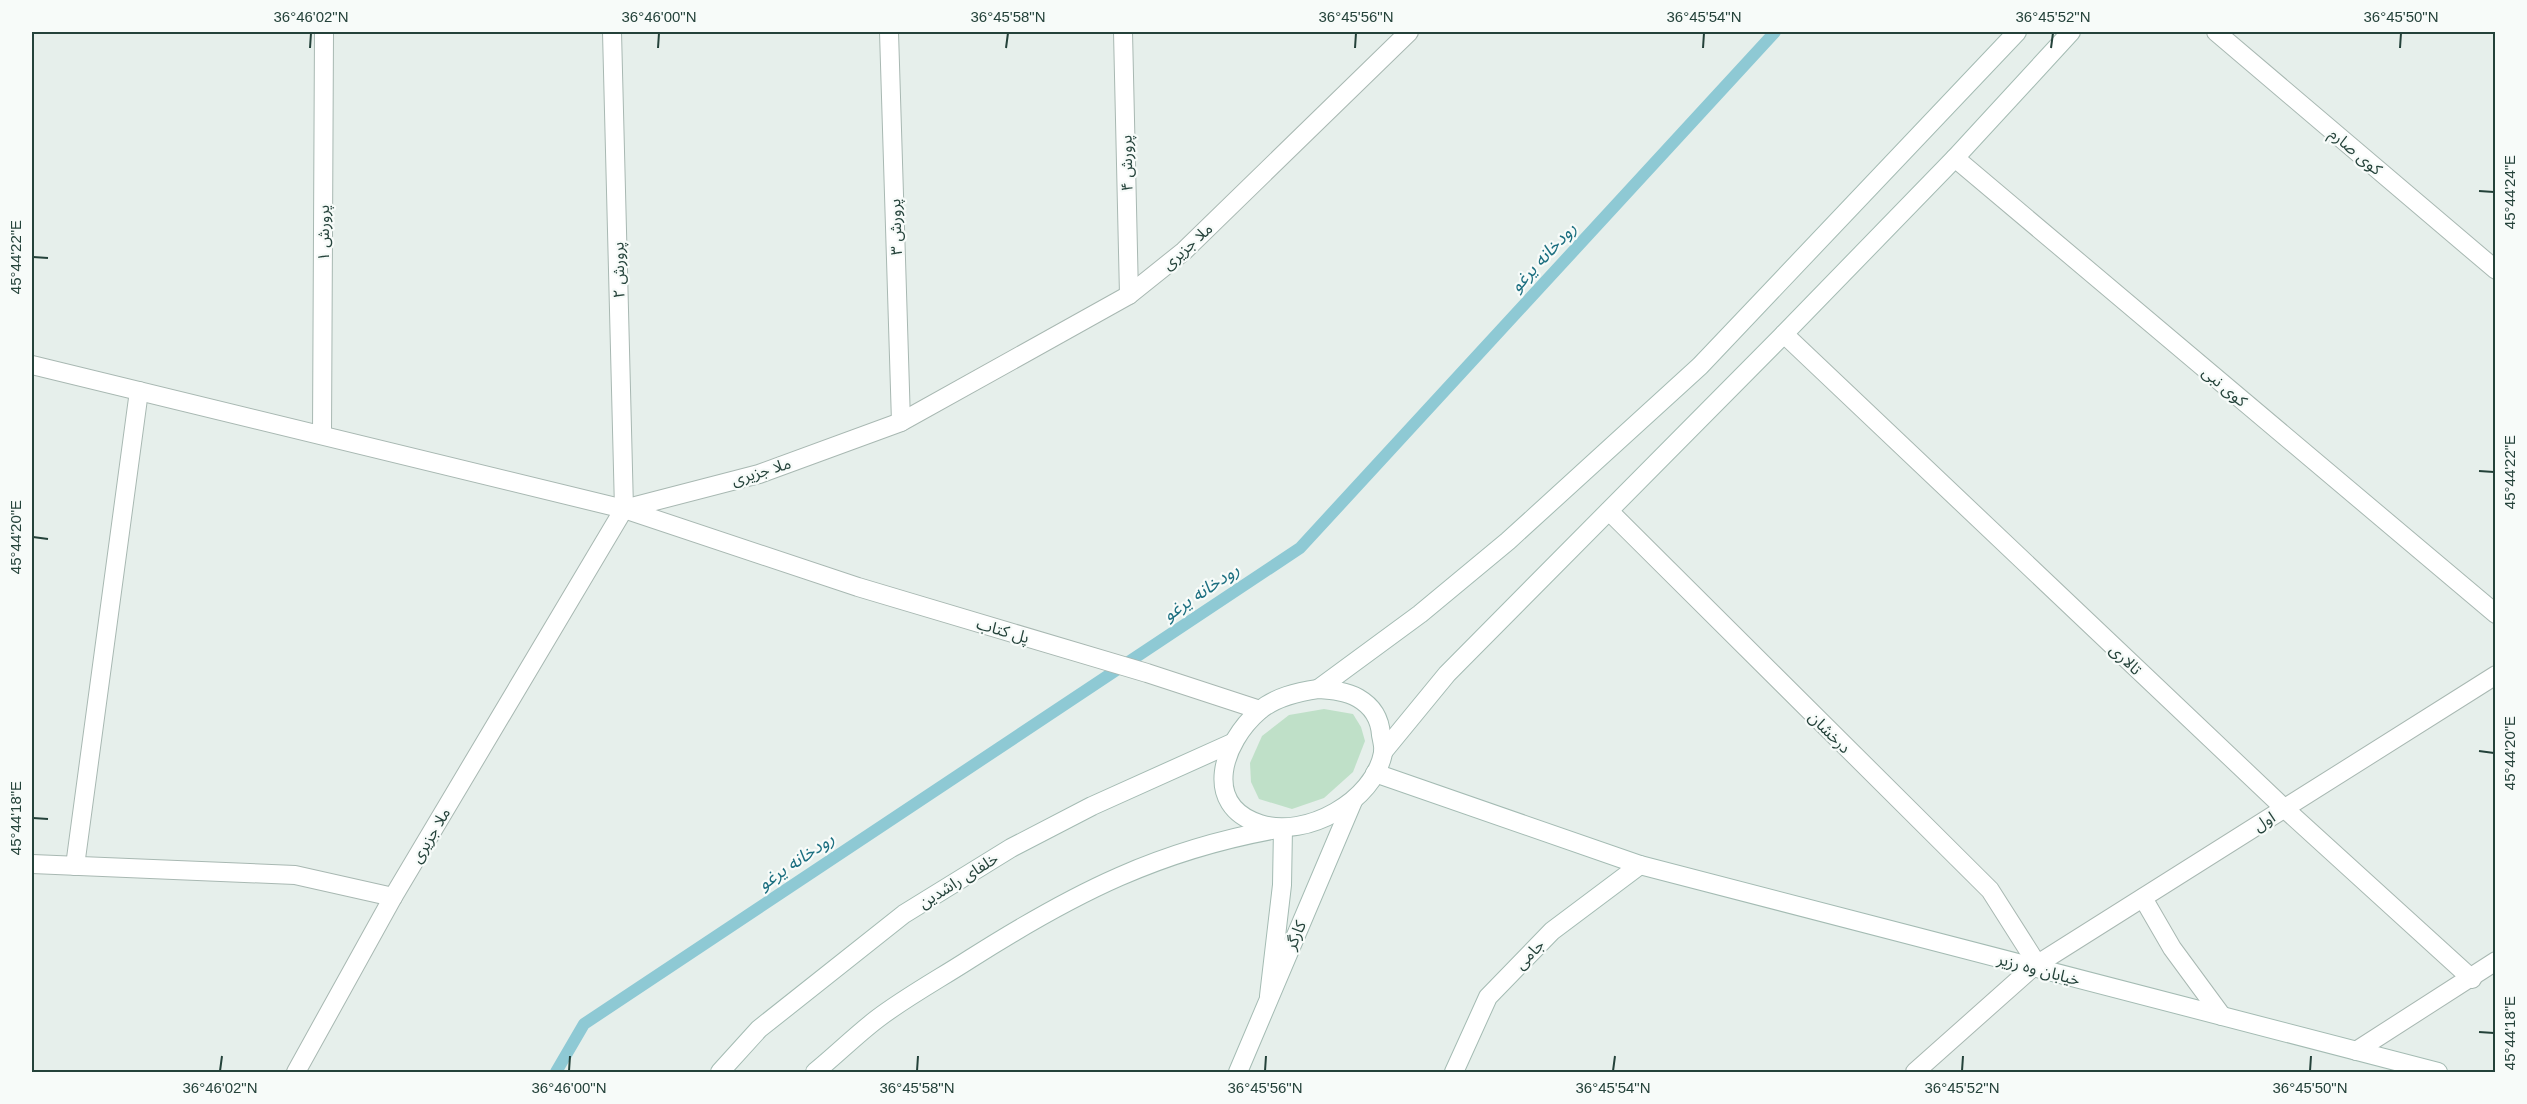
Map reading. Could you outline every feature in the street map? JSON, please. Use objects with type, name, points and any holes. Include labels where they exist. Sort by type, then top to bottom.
[{"type":"street","name":"پرورش ۱","points":[[322,435],[324,32]]},
{"type":"street","name":"پرورش ۲","points":[[612,32],[624,509]]},
{"type":"street","name":"پرورش ۳","points":[[889,32],[901,422]]},
{"type":"street","name":"پرورش ۴","points":[[1123,32],[1129,295]]},
{"type":"street","name":"ملا جزیری","points":[[297,1072],[393,897],[624,509],[759,474],[901,422],[1129,295],[1184,251],[1409,32]]},
{"type":"street","points":[[1283,828],[1261,824],[1245,817],[1231,805],[1224,789],[1223,772],[1232,742],[1260,710],[1280,698],[1318,688],[1420,614],[1508,541],[1700,366],[2017,32]]},
{"type":"street","points":[[815,1072],[878,1018],[1080,892],[1184,850],[1323,819],[1354,798],[1375,773],[1383,752],[1447,674],[1784,334],[1955,158],[2071,32]]},
{"type":"street","name":"کوی صارم","points":[[2216,32],[2496,270]]},
{"type":"street","name":"کوی نبی","points":[[1955,158],[2496,614]]},
{"type":"street","name":"تالاری","points":[[1784,334],[2284,808],[2472,979]]},
{"type":"street","name":"پل کتاب","points":[[32,365],[624,509],[858,587],[1147,673],[1260,710]]},
{"type":"street","points":[[75,866],[140,391]]},
{"type":"street","name":"درخشان","points":[[1608,511],[1990,890],[2035,966]]},
{"type":"street","name":"اول","points":[[1915,1072],[2035,966],[2496,675]]},
{"type":"street","points":[[1318,688],[1339,691],[1358,698],[1374,711],[1381,728],[1383,752]]},
{"type":"street","name":"خلفای راشدین","points":[[720,1072],[759,1029],[904,914],[1011,848],[1092,806],[1232,742]]},
{"type":"street","name":"خیابان وه رزیر","points":[[1375,773],[1640,865],[2438,1072]]},
{"type":"street","name":"کارگر","points":[[1238,1072],[1354,798]]},
{"type":"street","points":[[1269,996],[1282,885],[1283,828]]},
{"type":"street","points":[[32,864],[295,875],[393,897]]},
{"type":"street","name":"جامی","points":[[1454,1072],[1488,998],[1552,931],[1640,865]]},
{"type":"street","points":[[2143,898],[2172,948],[2222,1016]]},
{"type":"street","points":[[2356,1051],[2472,979],[2496,961]]},
{"type":"green space","points":[[1324,709],[1353,714],[1361,727],[1365,741],[1353,772],[1324,798],[1292,809],[1259,799],[1251,782],[1250,763],[1262,736],[1289,715]]},
{"type":"waterway","name":"رودخانه یرغو","points":[[556,1072],[584,1024],[1300,548],[1775,32]]}]
